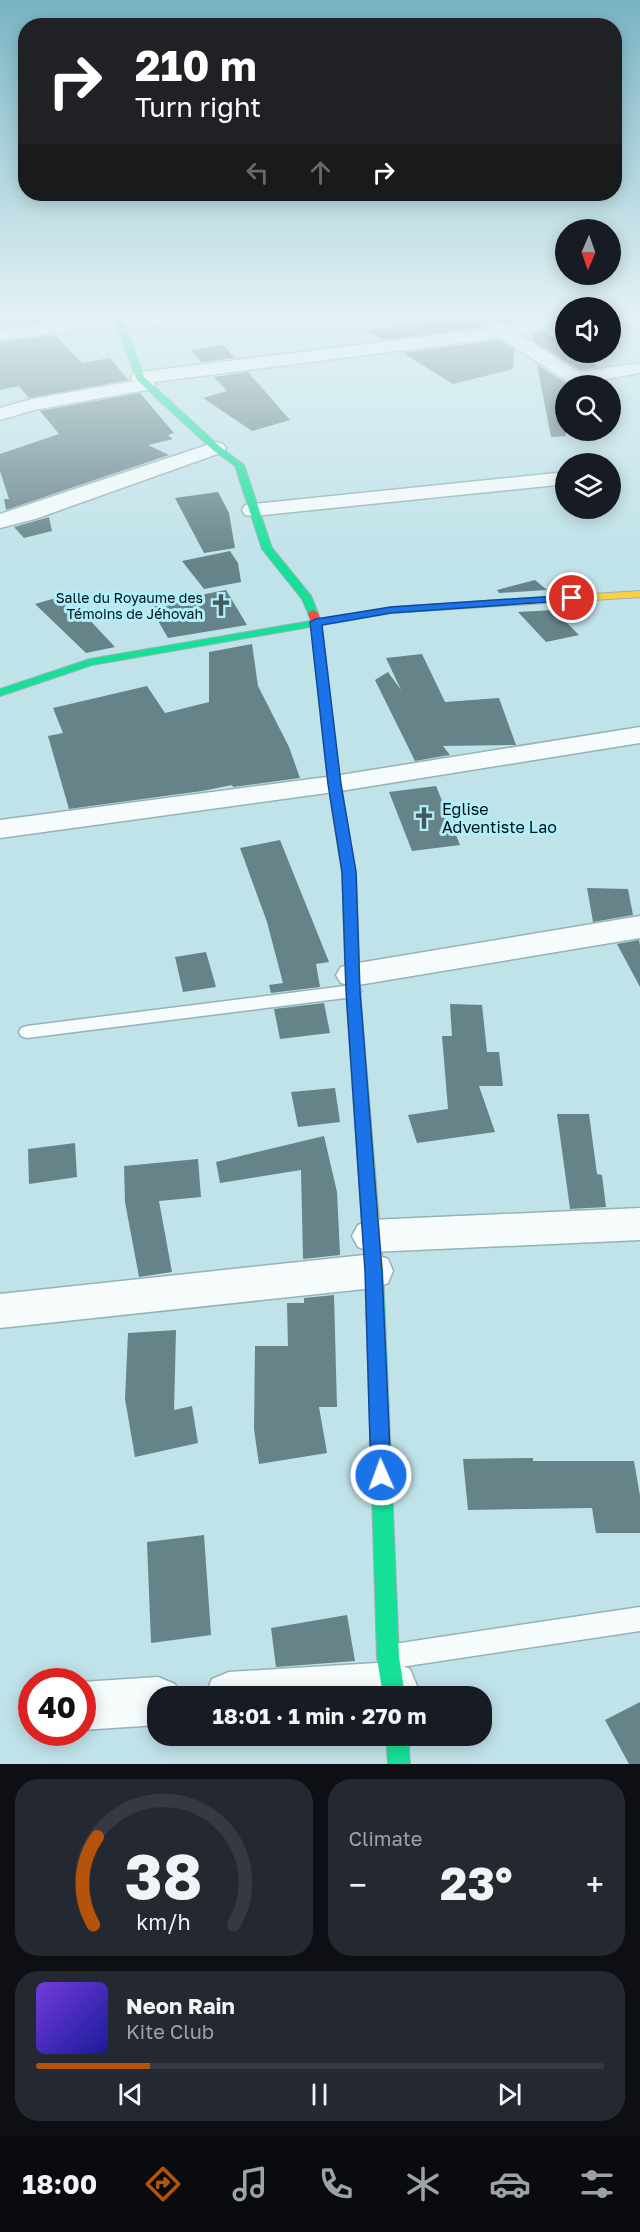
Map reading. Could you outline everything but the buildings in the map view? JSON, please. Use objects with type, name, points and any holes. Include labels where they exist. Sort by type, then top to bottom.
[{"type":"street","points":[[0,414],[54,400]]},
{"type":"street","points":[[164,400],[238,465],[267,549],[307,598],[316,622],[334,784],[349,872],[352,983],[372,1254],[391,1680],[330,1686]]},
{"type":"street","points":[[0,521],[27,514],[216,448]]},
{"type":"street","points":[[253,510],[555,479]]},
{"type":"street","points":[[0,693],[90,662],[391,610],[640,594]]},
{"type":"street","points":[[0,829],[334,784],[640,735]]},
{"type":"street","points":[[352,983],[640,927]]},
{"type":"street","points":[[0,1311],[372,1254],[640,1224]]},
{"type":"street","points":[[96,1705],[147,1702]]},
{"type":"street","points":[[398,1746],[399,1764]]},
{"type":"lane","points":[[27,1032],[352,983]]},
{"type":"lane","points":[[391,1680],[640,1619]]},
{"type":"traffic: fast","points":[[164,400],[216,448],[239,465],[267,549],[307,598],[313,613]]},
{"type":"traffic: fast","points":[[0,693],[90,662],[334,620]]},
{"type":"traffic: fast","points":[[374,1268],[388,1657],[392,1686]]},
{"type":"traffic: fast","points":[[398,1746],[399,1764]]},
{"type":"traffic: slow","points":[[334,620],[391,610],[640,594]]},
{"type":"traffic: slow","points":[[350,899],[353,991],[374,1268]]},
{"type":"traffic: jam","points":[[313,613],[316,622],[334,784],[349,872],[350,899]]},
{"type":"place","name":"Salle du Royaume des Témoins de Jéhovah","points":[[221,605]]},
{"type":"place","name":"Eglise Adventiste Lao","points":[[424,818]]},
{"type":"route","points":[[381,1475],[374,1271],[353,991],[349,872],[334,784],[316,622],[391,610],[572,598]]}]
